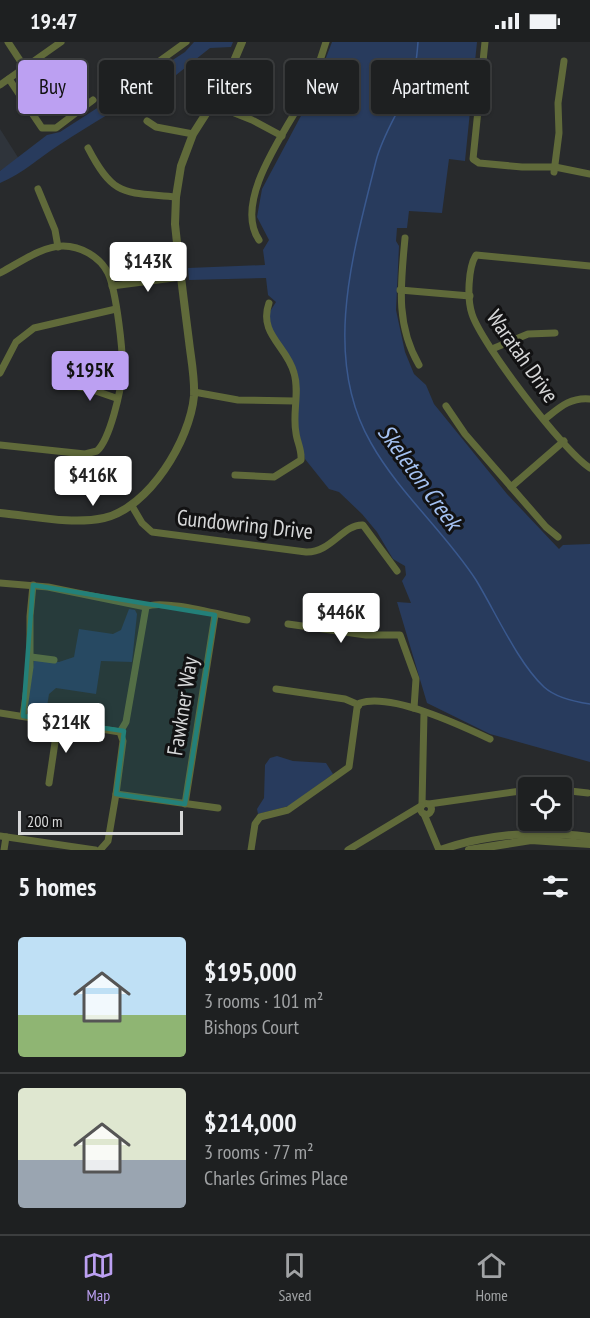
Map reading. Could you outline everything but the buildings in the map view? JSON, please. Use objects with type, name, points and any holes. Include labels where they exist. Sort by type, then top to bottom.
[{"type":"street","points":[[8,42],[20,60]]},
{"type":"street","points":[[36,60],[62,42]]},
{"type":"street","points":[[160,60],[186,42]]},
{"type":"street","points":[[234,60],[242,42]]},
{"type":"street","points":[[259,240],[254,227],[255,192],[282,136],[311,84],[326,42]]},
{"type":"street","points":[[483,42],[472,156],[474,160],[589,174]]},
{"type":"street","points":[[555,169],[559,133],[558,103],[564,61]]},
{"type":"street","points":[[0,85],[18,73]]},
{"type":"street","points":[[9,79],[38,124],[48,129],[58,126],[93,100]]},
{"type":"street","points":[[0,513],[94,520],[116,514],[132,506],[148,492],[178,444],[194,392],[175,224],[176,197],[181,165],[193,134],[206,114]]},
{"type":"street","points":[[237,114],[282,136]]},
{"type":"street","points":[[147,121],[156,127],[193,134]]},
{"type":"street","points":[[88,148],[105,178],[120,189],[136,195],[176,197]]},
{"type":"street","points":[[38,189],[55,230],[58,247]]},
{"type":"street","points":[[405,238],[400,290],[402,324],[410,349],[419,365]]},
{"type":"street","points":[[0,273],[39,253],[58,247],[75,248],[93,256],[106,270],[112,286],[123,370],[106,437],[94,452],[84,454],[0,445]]},
{"type":"street","name":"Waratah Drive","points":[[590,266],[479,254],[473,260],[470,296],[475,322],[521,393],[590,468]]},
{"type":"street","points":[[112,286],[181,277]]},
{"type":"street","points":[[400,290],[470,296]]},
{"type":"street","points":[[235,475],[274,477],[301,460],[294,426],[296,387],[293,369],[272,339],[267,325],[269,303]]},
{"type":"street","points":[[0,373],[16,342],[34,328],[116,309]]},
{"type":"street","points":[[492,349],[528,334],[555,333]]},
{"type":"street","points":[[66,386],[87,388],[116,398]]},
{"type":"street","points":[[194,392],[238,399],[295,401]]},
{"type":"street","points":[[545,419],[564,404],[578,399],[590,399]]},
{"type":"street","points":[[446,406],[465,434],[546,527],[558,537]]},
{"type":"street","points":[[511,487],[564,441]]},
{"type":"street","name":"Gundowring Drive","points":[[132,506],[142,523],[152,532],[306,552],[321,550],[359,525],[366,528],[398,571]]},
{"type":"street","points":[[0,583],[33,585],[146,607],[171,605],[247,620]]},
{"type":"street","points":[[24,716],[31,657],[30,616],[33,585]]},
{"type":"street","points":[[100,850],[108,841],[123,741],[120,732],[126,722],[146,607]]},
{"type":"street","name":"Fawkner Way","points":[[185,804],[215,615]]},
{"type":"street","points":[[288,624],[366,635],[400,635],[416,679],[414,708]]},
{"type":"street","points":[[31,657],[54,660]]},
{"type":"street","points":[[276,689],[345,699],[359,705],[367,702],[414,708],[424,713],[435,713],[490,739]]},
{"type":"street","points":[[251,850],[255,827],[260,818],[288,810],[340,772],[351,752],[359,705]]},
{"type":"street","points":[[0,713],[120,732]]},
{"type":"street","points":[[424,713],[421,771],[423,792],[430,826],[439,850],[469,841],[520,833],[590,837]]},
{"type":"street","points":[[49,783],[58,722]]},
{"type":"street","points":[[348,850],[426,809],[486,794],[518,790]]},
{"type":"street","points":[[572,791],[588,793]]},
{"type":"street","points":[[116,794],[218,808]]},
{"type":"street","points":[[4,850],[3,836],[69,848],[95,850]]},
{"type":"street","points":[[469,850],[519,841],[557,845],[590,844]]},
{"type":"highlighted area","points":[[33,585],[215,615],[185,804],[116,794],[124,731],[23,716]]},
{"type":"shaded area","points":[[194,42],[233,42],[231,47],[210,48],[195,60],[186,60],[186,67],[174,77],[173,60],[185,52]]},
{"type":"shaded area","points":[[332,42],[477,42],[475,60],[371,60],[371,114],[470,114],[465,161],[449,159],[442,213],[409,211],[407,228],[397,228],[396,241],[399,246],[396,310],[405,352],[414,374],[426,385],[434,404],[507,494],[559,549],[563,545],[590,544],[590,762],[490,734],[427,703],[397,602],[411,603],[402,581],[406,575],[405,566],[393,559],[377,532],[362,514],[339,492],[329,489],[305,459],[297,425],[298,388],[271,329],[269,313],[276,302],[268,295],[266,278],[189,280],[188,268],[265,265],[263,250],[269,240],[257,217],[262,189],[302,114],[359,114],[359,60],[325,60]]},
{"type":"shaded area","points":[[99,107],[99,114],[109,114],[0,183],[0,171],[47,135],[60,132]]},
{"type":"shaded area","points":[[0,129],[19,159],[0,171]]},
{"type":"shaded area","points":[[129,609],[135,610],[137,614],[132,662],[101,661],[96,694],[56,688],[49,694],[46,713],[27,710],[34,660],[59,662],[74,657],[79,629],[113,634],[121,630]]},
{"type":"shaded area","points":[[277,756],[293,761],[326,763],[333,774],[289,806],[258,814],[257,809],[264,798],[265,765],[270,758]]},
{"type":"waterway","name":"Skeleton Creek","points":[[418,42],[413,77],[376,161],[352,267],[346,303],[345,339],[348,375],[356,410],[382,461],[408,496],[464,562],[516,651],[534,677],[554,694],[590,704]]}]
